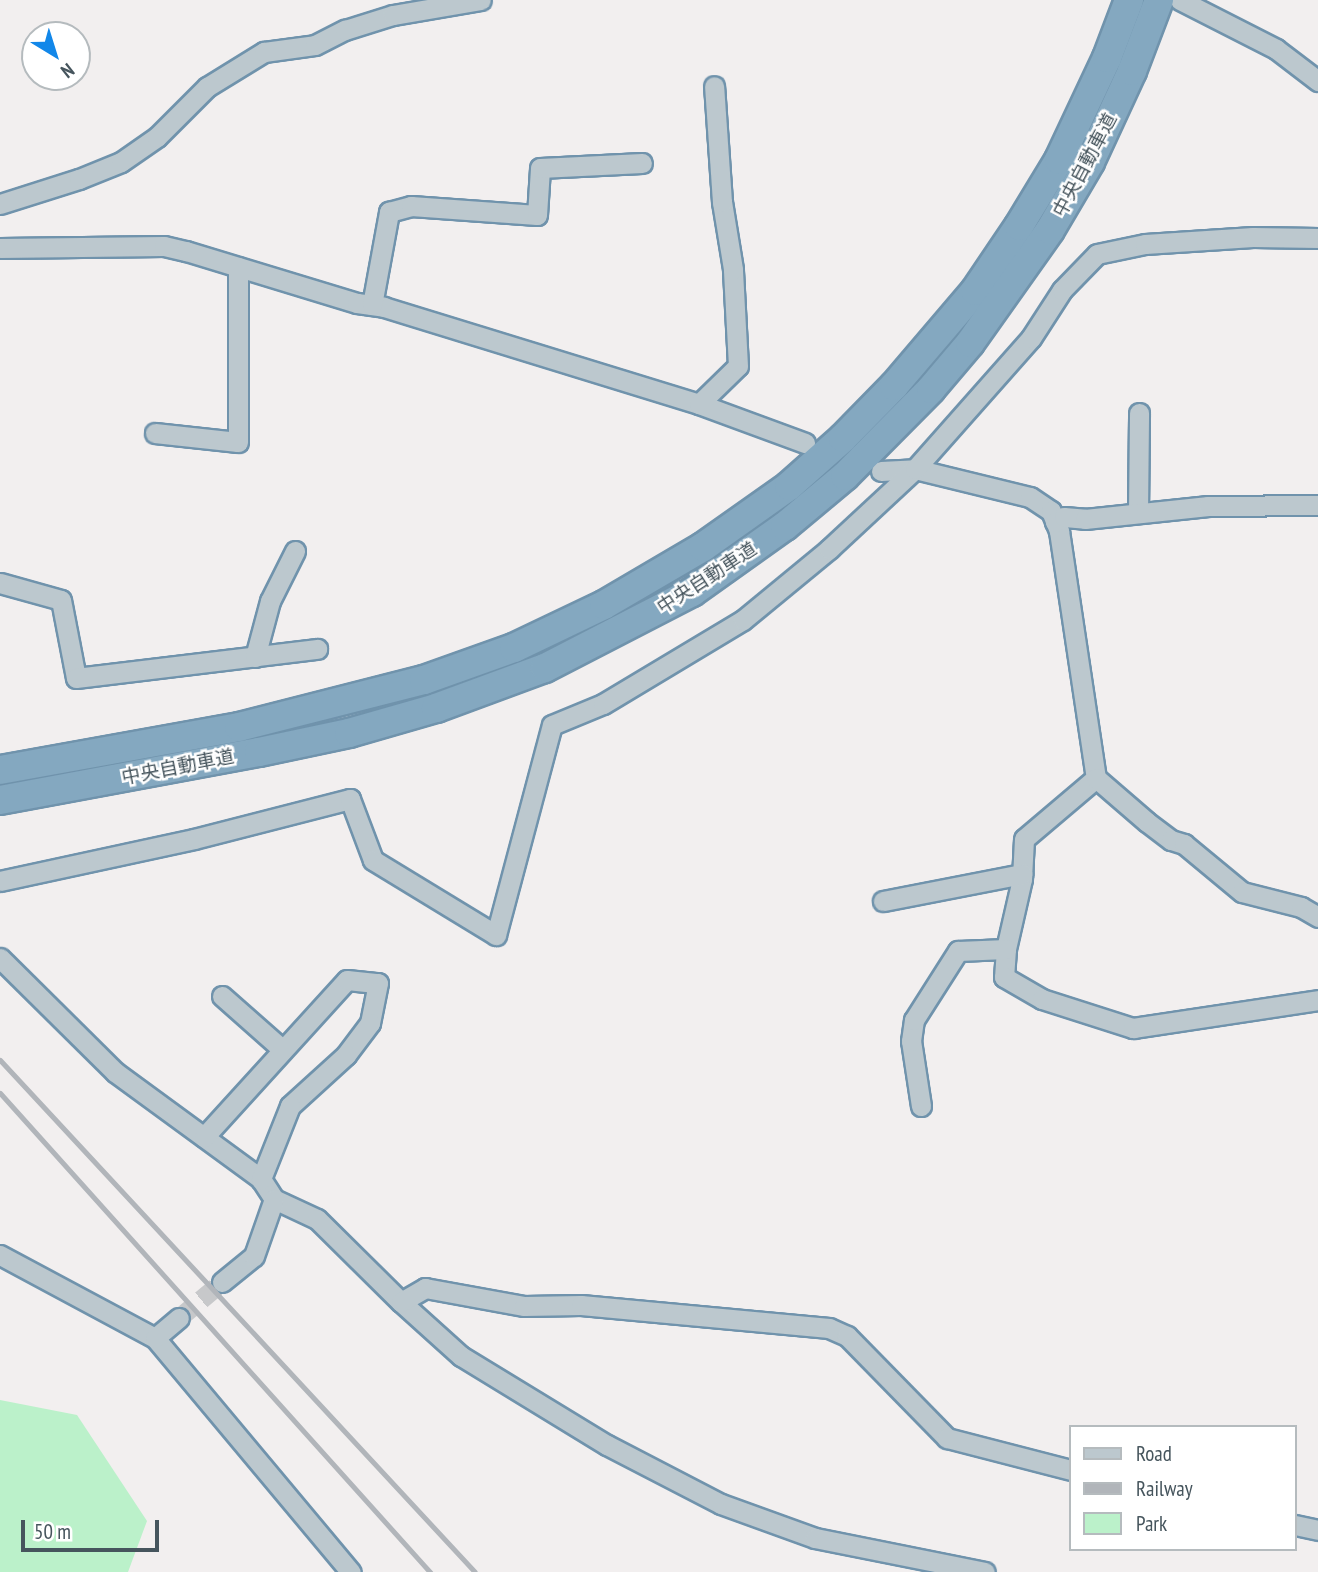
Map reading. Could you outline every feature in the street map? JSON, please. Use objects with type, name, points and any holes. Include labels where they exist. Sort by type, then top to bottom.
[{"type":"highway","name":"中央自動車道","points":[[0,770],[239,727],[424,680],[514,648],[593,611],[703,547],[789,486],[843,438],[894,386],[975,290],[1019,226],[1059,160],[1107,58],[1129,0]]},
{"type":"highway","name":"中央自動車道","points":[[0,800],[259,752],[349,733],[436,708],[545,668],[692,592],[785,526],[845,476],[931,389],[1006,294],[1050,230],[1090,162],[1132,71],[1159,0]]},
{"type":"street","points":[[0,204],[79,179],[121,162],[157,137],[207,87],[264,52],[316,45],[345,30],[393,15],[481,0]]},
{"type":"street","points":[[1180,0],[1209,12],[1276,49],[1318,81]]},
{"type":"street","points":[[699,404],[738,366],[733,269],[722,202],[714,86]]},
{"type":"street","points":[[372,305],[389,212],[411,206],[537,215],[540,168],[642,163]]},
{"type":"street","points":[[0,881],[194,839],[350,799],[373,860],[496,935],[552,725],[603,704],[743,620],[829,549],[915,469],[1031,338],[1062,290],[1097,254],[1159,243],[1253,237],[1318,238]]},
{"type":"street","points":[[0,248],[164,246],[372,305],[699,404],[805,443]]},
{"type":"street","points":[[155,433],[238,442],[238,267]]},
{"type":"street","points":[[1138,513],[1139,413]]},
{"type":"street","points":[[881,471],[915,469],[1030,497],[1051,511],[1059,531],[1096,778],[1147,822],[1171,840],[1184,844],[1242,892],[1301,906],[1318,917]]},
{"type":"street","points":[[1055,522],[1063,517],[1085,519],[1208,506],[1318,505]]},
{"type":"street","points":[[255,657],[270,601],[295,551]]},
{"type":"street","points":[[0,583],[61,600],[76,678],[317,649]]},
{"type":"street","points":[[1096,778],[1024,839],[1022,874],[1006,948],[1004,977],[1042,999],[1133,1028],[1318,1000]]},
{"type":"street","points":[[883,901],[1022,874]]},
{"type":"street","points":[[921,1106],[911,1041],[914,1020],[958,951],[1006,948]]},
{"type":"street","points":[[0,958],[114,1072],[261,1179],[274,1199],[317,1219],[401,1303],[461,1356],[607,1445],[721,1504],[815,1538],[985,1572]]},
{"type":"street","points":[[204,1137],[347,980],[378,984],[370,1023],[346,1055],[290,1106],[261,1179]]},
{"type":"street","points":[[222,996],[283,1050]]},
{"type":"street","points":[[222,1282],[254,1256],[274,1199]]},
{"type":"street","points":[[0,1255],[155,1338],[351,1572]]},
{"type":"street","points":[[401,1303],[425,1288],[524,1306],[581,1305],[829,1328],[847,1336],[947,1438],[1070,1470]]},
{"type":"street","points":[[155,1338],[179,1318]]},
{"type":"street","points":[[1297,1525],[1318,1530]]},
{"type":"green space","points":[[0,1400],[77,1415],[147,1521],[128,1572],[0,1572]]},
{"type":"tunnel","points":[[179,1318],[222,1282]]},
{"type":"railway","points":[[0,1060],[475,1572]]},
{"type":"railway","points":[[0,1093],[430,1572]]}]
